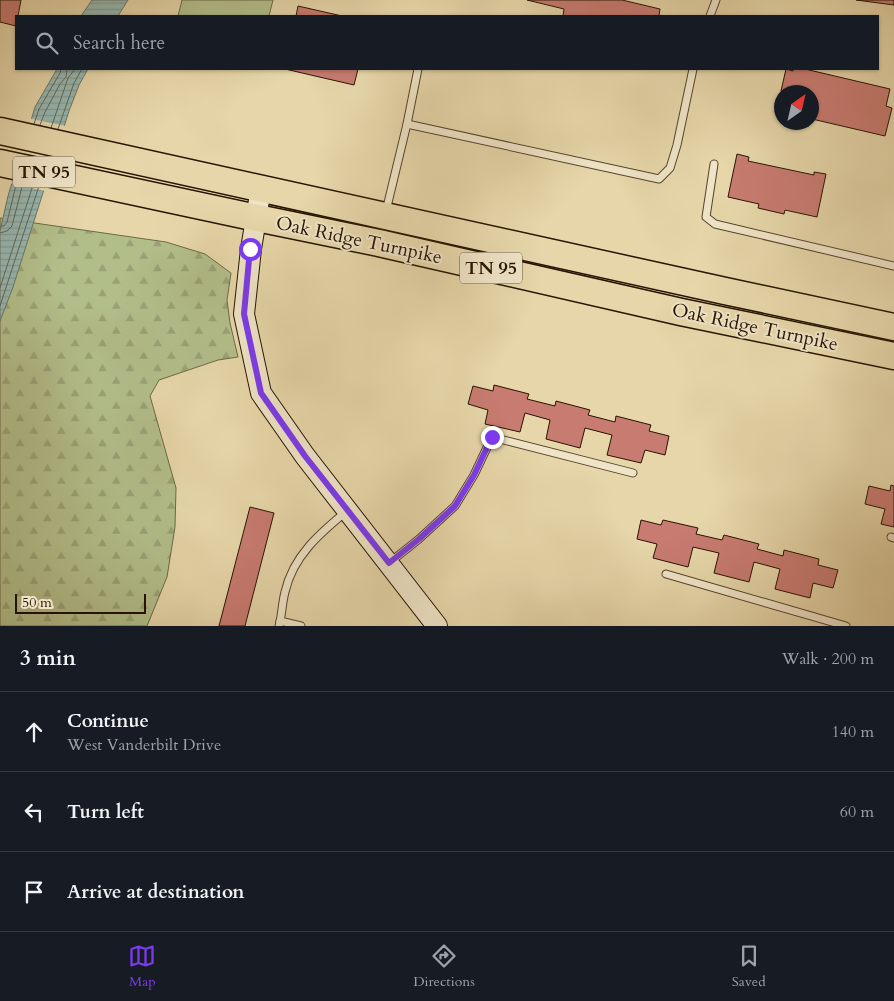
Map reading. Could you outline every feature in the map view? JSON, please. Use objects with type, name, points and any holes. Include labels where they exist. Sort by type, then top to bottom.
[{"type":"highway","points":[[0,131],[261,188],[382,229],[716,289],[894,327]]},
{"type":"highway","name":"Oak Ridge Turnpike","points":[[0,163],[257,218],[382,229],[671,310],[894,356]]},
{"type":"street","points":[[261,188],[250,249],[244,314],[261,393],[305,456],[437,626]]},
{"type":"lane","points":[[710,15],[716,0]]},
{"type":"lane","points":[[382,229],[418,70]]},
{"type":"lane","points":[[407,124],[659,179],[670,168],[677,145],[693,70]]},
{"type":"lane","points":[[714,164],[706,217],[715,224],[894,266]]},
{"type":"lane","points":[[389,563],[455,506],[474,475],[492,437],[633,473]]},
{"type":"lane","points":[[301,626],[280,623],[290,574],[302,553],[319,534],[347,510]]},
{"type":"lane","points":[[666,574],[846,626]]},
{"type":"green space","points":[[182,0],[273,0],[269,15],[178,15]]},
{"type":"green space","points":[[0,218],[166,242],[205,254],[231,273],[227,300],[238,357],[218,360],[159,380],[150,396],[176,488],[175,527],[167,577],[147,626],[0,626]]},
{"type":"water","points":[[92,0],[128,0],[119,15],[82,15]]},
{"type":"water","points":[[56,70],[87,70],[79,85],[69,111],[13,287],[0,321],[0,231],[8,196],[35,107]]},
{"type":"pier","points":[[28,118],[66,126],[45,191],[9,183]]},
{"type":"building","points":[[0,0],[21,0],[18,15],[15,15],[15,26],[0,22]]},
{"type":"building","points":[[527,0],[622,0],[660,9],[659,15],[563,15],[564,9]]},
{"type":"building","points":[[856,0],[894,0],[894,5]]},
{"type":"building","points":[[298,6],[338,15],[296,15]]},
{"type":"building","points":[[289,70],[358,70],[354,85]]},
{"type":"building","points":[[786,70],[809,70],[890,89],[886,106],[892,108],[885,136],[819,121],[819,85],[782,85]]},
{"type":"building","points":[[737,154],[749,157],[748,161],[814,175],[814,172],[826,174],[817,217],[785,210],[784,214],[758,208],[759,204],[728,197]]},
{"type":"building","points":[[494,385],[529,394],[527,399],[555,406],[556,401],[590,410],[588,415],[615,422],[616,416],[651,425],[649,431],[669,436],[665,455],[645,450],[641,463],[607,455],[612,435],[585,428],[580,448],[546,439],[550,420],[525,413],[520,432],[485,424],[488,410],[468,404],[473,386],[493,391]]},
{"type":"building","points":[[891,485],[894,486],[894,527],[881,524],[885,509],[865,504],[869,486],[890,491]]},
{"type":"building","points":[[250,507],[274,513],[245,626],[219,626]]},
{"type":"building","points":[[641,520],[661,525],[663,520],[698,528],[696,534],[722,540],[724,535],[759,544],[757,549],[783,556],[784,550],[819,559],[818,565],[838,570],[833,588],[813,583],[810,598],[775,589],[780,569],[754,562],[749,582],[714,573],[719,553],[693,547],[688,567],[653,558],[657,544],[637,539]]},
{"type":"route","points":[[250,249],[244,314],[261,393],[305,456],[389,563],[455,506],[474,475],[492,437]]}]
